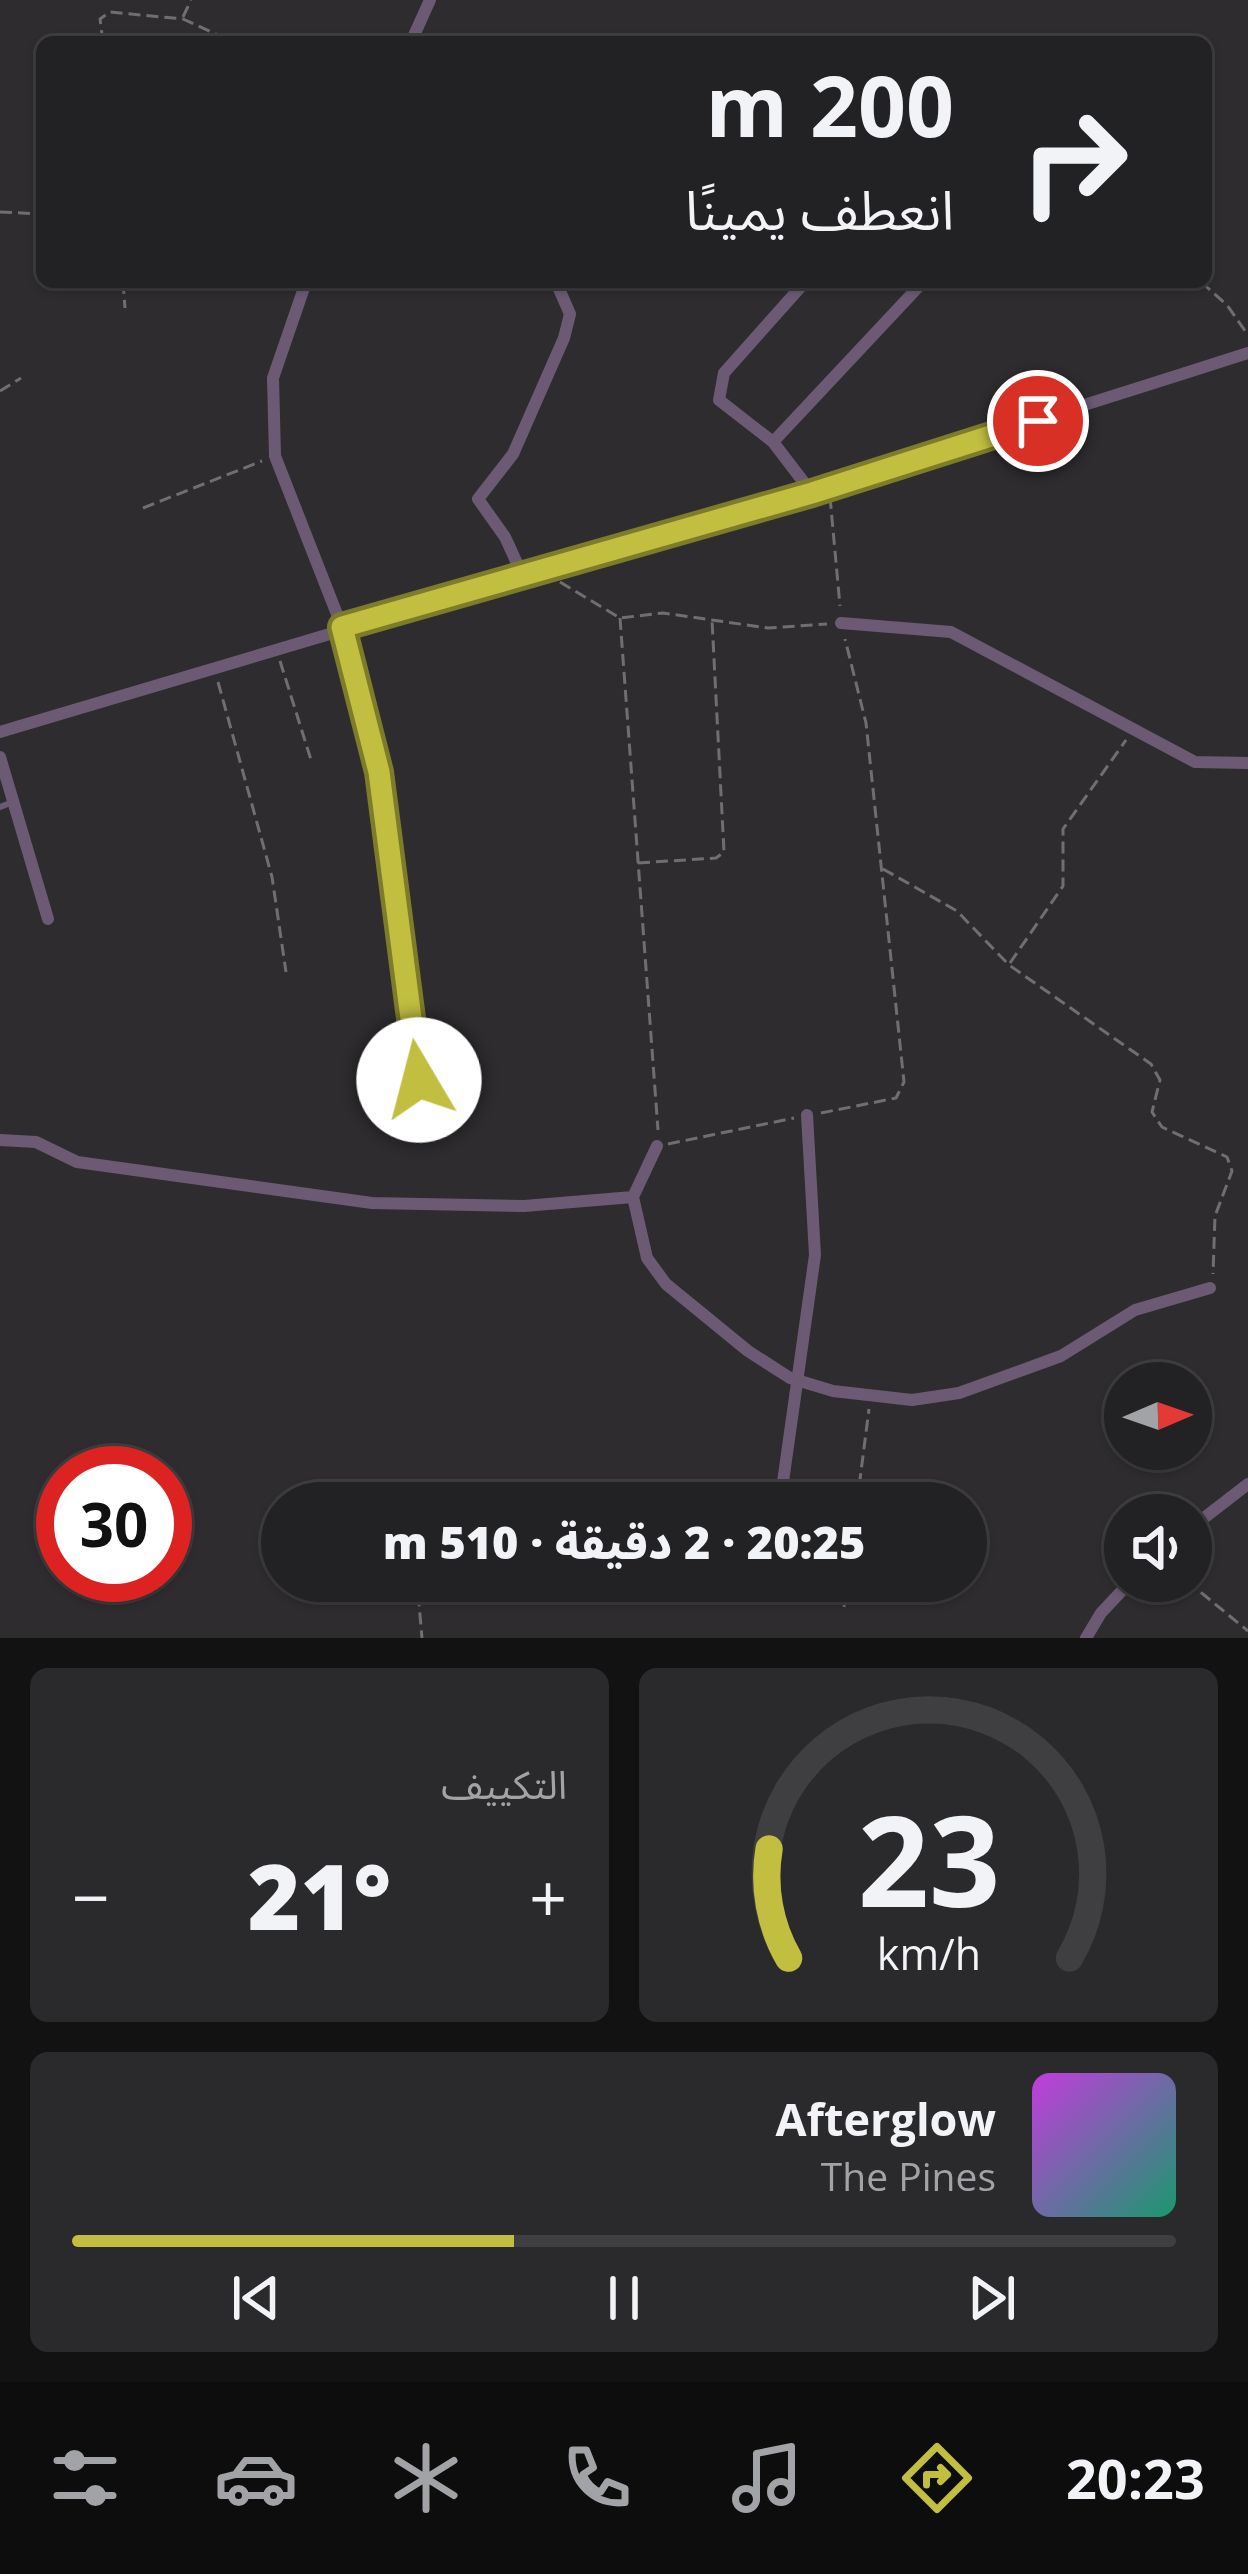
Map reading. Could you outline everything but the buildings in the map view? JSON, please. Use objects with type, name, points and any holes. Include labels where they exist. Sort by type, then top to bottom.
[{"type":"street","points":[[414,36],[430,0]]},
{"type":"street","points":[[304,288],[273,378],[275,456],[342,627],[379,772],[419,1080]]},
{"type":"street","points":[[522,574],[506,536],[478,499],[522,437],[569,323],[558,288]]},
{"type":"street","points":[[801,288],[724,373],[718,388],[719,400],[773,442],[812,493]]},
{"type":"street","points":[[773,442],[917,288]]},
{"type":"street","points":[[0,732],[542,568],[829,488],[1248,353]]},
{"type":"street","points":[[841,623],[951,632],[1195,762],[1248,763]]},
{"type":"street","points":[[0,757],[7,804],[48,919]]},
{"type":"street","points":[[783,1482],[816,1232],[807,1115]]},
{"type":"street","points":[[0,1140],[36,1142],[77,1162],[372,1203],[524,1206],[633,1196]]},
{"type":"street","points":[[657,1147],[633,1196],[647,1258],[666,1283],[748,1352],[798,1381],[912,1400],[959,1394],[1061,1356],[1135,1310],[1203,1294],[1210,1288]]},
{"type":"street","points":[[1212,1512],[1248,1484]]},
{"type":"street","points":[[1086,1638],[1111,1602]]},
{"type":"path","points":[[183,19],[191,0]]},
{"type":"path","points":[[103,36],[104,14],[183,19],[220,36]]},
{"type":"path","points":[[0,212],[36,214]]},
{"type":"path","points":[[123,288],[124,308]]},
{"type":"path","points":[[1209,288],[1228,305],[1248,335]]},
{"type":"path","points":[[0,391],[21,379]]},
{"type":"path","points":[[143,508],[275,456]]},
{"type":"path","points":[[620,617],[660,1115],[657,1147],[896,1098],[902,1091],[903,1052],[866,723],[841,623],[829,488]]},
{"type":"path","points":[[542,568],[620,617],[663,613],[768,628],[841,623]]},
{"type":"path","points":[[638,863],[716,859],[724,852],[712,620]]},
{"type":"path","points":[[276,648],[312,763]]},
{"type":"path","points":[[214,668],[272,877],[286,972]]},
{"type":"path","points":[[1009,964],[1063,886],[1064,829],[1135,728]]},
{"type":"path","points":[[882,868],[957,911],[1009,964],[1151,1064],[1160,1080],[1152,1112],[1162,1127],[1227,1156],[1232,1171],[1215,1216],[1210,1288]]},
{"type":"path","points":[[860,1482],[871,1396]]},
{"type":"path","points":[[1212,1601],[1248,1631]]},
{"type":"path","points":[[419,1602],[422,1638]]},
{"type":"path","points":[[844,1607],[845,1602]]},
{"type":"route","points":[[419,1080],[379,772],[342,627],[812,493],[1038,421]]}]
